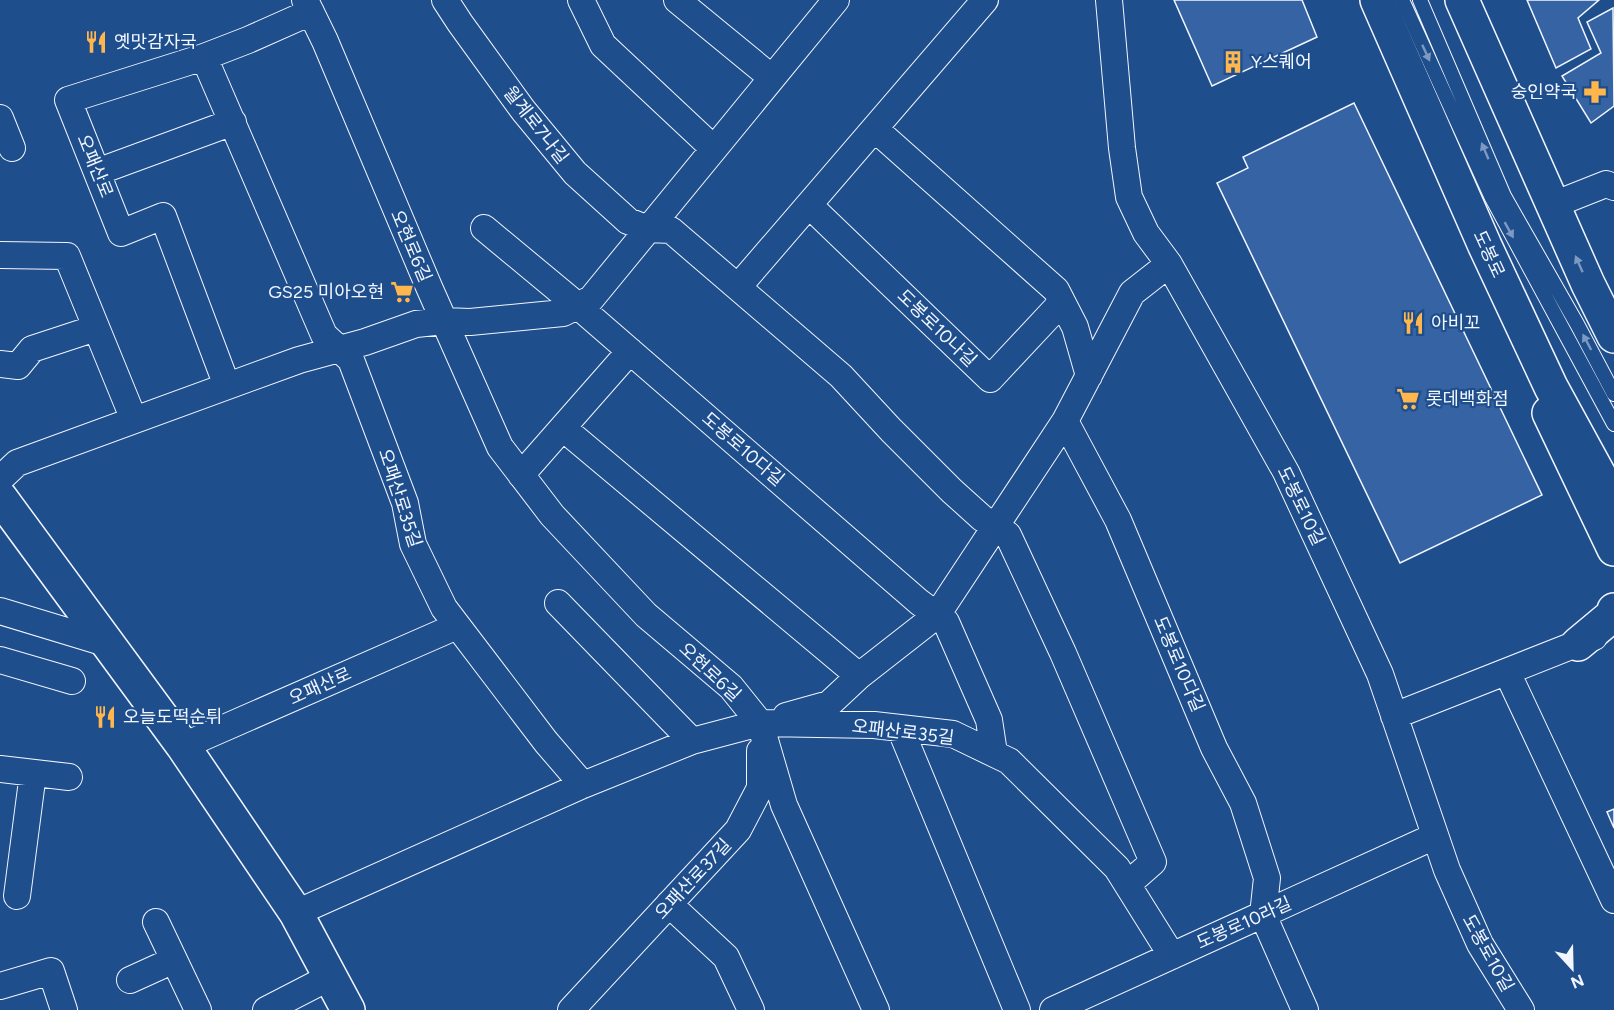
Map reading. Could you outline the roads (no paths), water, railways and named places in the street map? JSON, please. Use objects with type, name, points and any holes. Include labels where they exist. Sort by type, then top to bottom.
[{"type":"main road","name":"도봉로","points":[[1377,0],[1551,387],[1614,502]]},
{"type":"main road","points":[[1462,0],[1588,284],[1614,336]]},
{"type":"main road","points":[[1497,270],[1536,386],[1614,549]]},
{"type":"main road","points":[[0,497],[183,746],[296,914],[348,1010]]},
{"type":"main road","points":[[1578,644],[1614,614],[1614,610]]},
{"type":"street","name":"월계로7나길","points":[[446,0],[523,110],[575,174],[628,221],[648,230]]},
{"type":"street","points":[[581,0],[603,45],[714,148]]},
{"type":"street","points":[[677,0],[772,78]]},
{"type":"street","points":[[0,479],[17,463],[299,360],[338,350],[416,324],[444,321],[470,322],[562,313],[591,299],[836,0]]},
{"type":"street","points":[[738,287],[985,0]]},
{"type":"street","name":"도봉로10길","points":[[1109,0],[1122,148],[1129,197],[1146,233],[1169,264],[1286,472],[1380,674],[1447,870],[1480,944],[1521,1010]]},
{"type":"street","name":"오현로6길","points":[[68,100],[204,57],[248,40],[308,6],[325,40],[500,447],[552,515],[646,615],[731,687],[760,723],[784,805],[876,1010]]},
{"type":"street","name":"오패산로35길","points":[[204,57],[324,335],[351,360],[405,503],[413,544],[444,608],[546,742],[583,785]]},
{"type":"street","name":"오패산로","points":[[68,100],[121,233],[163,216],[227,386]]},
{"type":"street","points":[[0,118],[12,148]]},
{"type":"street","points":[[97,172],[233,122]]},
{"type":"street","points":[[875,129],[1056,290],[1075,327],[1089,376]]},
{"type":"street","points":[[1553,205],[1606,184],[1614,187]]},
{"type":"street","name":"도봉로10나길","points":[[809,206],[990,379],[1062,302]]},
{"type":"street","name":"도봉로10다길","points":[[484,228],[946,622],[988,720],[994,753]]},
{"type":"street","points":[[648,230],[671,230],[841,376],[945,483],[982,518],[1008,535],[1063,653],[1153,862],[1128,884]]},
{"type":"street","points":[[0,255],[66,256],[134,420]]},
{"type":"street","points":[[760,723],[829,704],[859,676],[937,615],[1065,421],[1132,293],[1169,264]]},
{"type":"street","points":[[0,364],[18,366],[32,349],[96,328]]},
{"type":"street","points":[[521,475],[630,351]]},
{"type":"street","name":"도봉로10다길","points":[[1065,421],[1118,520],[1214,748],[1243,803],[1267,878],[1263,915]]},
{"type":"street","points":[[563,428],[859,676]]},
{"type":"street","points":[[558,603],[692,741]]},
{"type":"street","points":[[0,611],[109,644]]},
{"type":"street","name":"오패산로","points":[[183,746],[457,626]]},
{"type":"street","points":[[1394,716],[1614,629]]},
{"type":"street","points":[[0,660],[72,681]]},
{"type":"street","points":[[1507,672],[1614,900]]},
{"type":"street","name":"오패산로35길","points":[[296,914],[583,785],[692,741],[760,723],[874,725],[953,734],[1009,761],[1117,868],[1172,956]]},
{"type":"street","name":"오패산로37길","points":[[571,1010],[738,831],[760,788],[760,723]]},
{"type":"street","points":[[900,728],[1017,1010]]},
{"type":"street","points":[[0,769],[69,777]]},
{"type":"street","points":[[17,896],[33,773]]},
{"type":"street","name":"도봉로10라길","points":[[1053,1010],[1435,837]]},
{"type":"street","points":[[669,904],[726,957],[752,1010]]},
{"type":"street","points":[[1263,915],[1305,1010]]},
{"type":"street","points":[[156,922],[198,1010]]},
{"type":"street","points":[[130,980],[174,960]]},
{"type":"street","points":[[0,986],[51,971],[64,1010]]},
{"type":"street","points":[[266,1010],[330,977]]},
{"type":"lane","points":[[1402,0],[1492,198],[1614,424]]},
{"type":"lane","points":[[1420,0],[1504,196],[1614,394]]},
{"type":"place","name":"옛맛감자국","points":[[96,42]]},
{"type":"place","name":"Y스퀘어","points":[[1233,62]]},
{"type":"place","name":"숭인약국","points":[[1595,92]]},
{"type":"place","name":"GS25 미아오현","points":[[402,292]]},
{"type":"place","name":"아비꼬","points":[[1413,323]]},
{"type":"place","name":"롯데백화점","points":[[1408,399]]},
{"type":"place","name":"오늘도떡순튀","points":[[105,717]]}]
